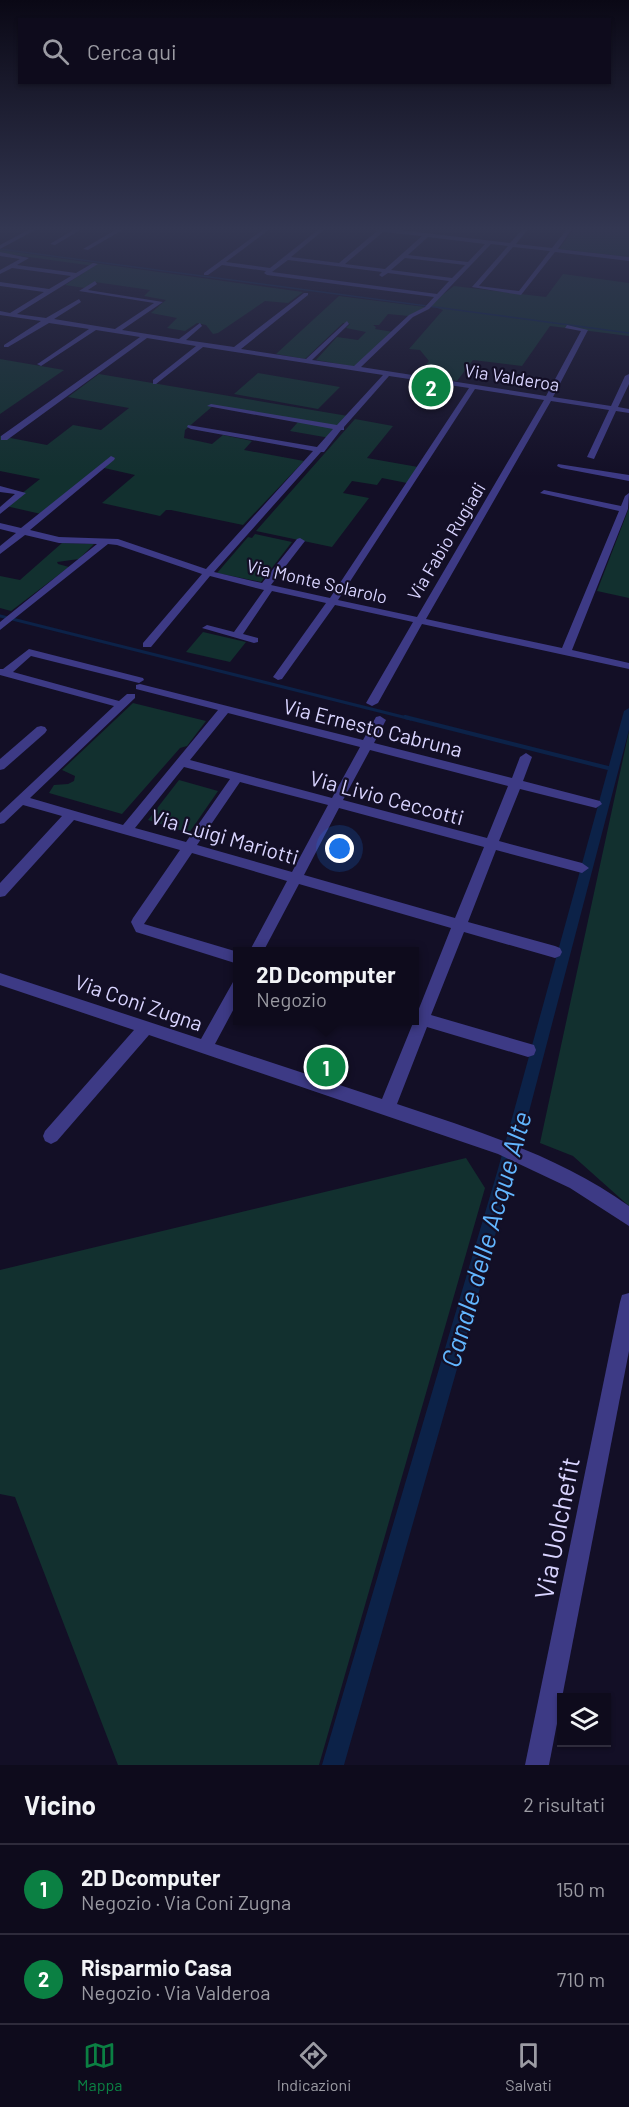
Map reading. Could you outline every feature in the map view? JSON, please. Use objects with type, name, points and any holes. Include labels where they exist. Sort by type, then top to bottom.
[{"type":"street","points":[[11,315],[17,311]]},
{"type":"street","points":[[6,346],[62,311]]},
{"type":"street","points":[[116,331],[146,311]]},
{"type":"street","points":[[235,350],[284,311]]},
{"type":"street","points":[[356,368],[411,316],[419,311]]},
{"type":"street","name":"Via Valderoa","points":[[0,313],[629,411]]},
{"type":"street","points":[[307,361],[347,323]]},
{"type":"street","points":[[180,341],[200,325]]},
{"type":"street","name":"Via Fabio Rugiadi","points":[[372,703],[418,620],[550,398],[585,330],[567,327]]},
{"type":"street","points":[[40,364],[95,328]]},
{"type":"street","points":[[4,438],[145,336]]},
{"type":"street","points":[[156,382],[202,344]]},
{"type":"street","points":[[147,645],[208,573],[341,428],[388,373]]},
{"type":"street","points":[[591,457],[629,376]]},
{"type":"street","points":[[278,677],[332,602],[473,387]]},
{"type":"street","points":[[211,406],[341,428]]},
{"type":"street","points":[[191,427],[321,450]]},
{"type":"street","points":[[0,551],[111,458]]},
{"type":"street","points":[[561,466],[629,478]]},
{"type":"street","points":[[0,489],[22,493],[0,511]]},
{"type":"street","points":[[544,493],[624,509]]},
{"type":"street","points":[[566,652],[629,496]]},
{"type":"street","name":"Via Monte Solarolo","points":[[0,526],[59,540],[118,542],[208,573],[628,666]]},
{"type":"street","points":[[2,625],[107,541]]},
{"type":"street","points":[[237,635],[267,587],[300,541]]},
{"type":"street","points":[[0,610],[15,614]]},
{"type":"street","points":[[207,628],[254,640]]},
{"type":"street","name":"Via Ernesto Cabruna","points":[[3,672],[29,652],[136,688],[596,804]]},
{"type":"street","points":[[3,672],[115,703]]},
{"type":"street","points":[[0,820],[136,688]]},
{"type":"street","points":[[127,829],[224,710]]},
{"type":"street","points":[[258,947],[380,720]]},
{"type":"street","points":[[0,766],[41,730]]},
{"type":"street","points":[[419,1016],[461,926],[526,757]]},
{"type":"street","name":"Via Livio Ceccotti","points":[[182,762],[582,868]]},
{"type":"street","points":[[233,957],[140,925],[188,848],[237,777]]},
{"type":"street","name":"Via Luigi Mariotti","points":[[21,800],[555,952]]},
{"type":"street","points":[[0,891],[71,815]]},
{"type":"street","name":"Via Coni Zugna","points":[[0,979],[483,1140],[531,1159],[587,1186],[629,1216]]},
{"type":"street","points":[[205,1047],[233,994]]},
{"type":"street","points":[[419,1018],[528,1050]]},
{"type":"street","points":[[387,1108],[416,1025]]},
{"type":"street","points":[[51,1136],[146,1028]]},
{"type":"street","name":"Via Uolchefit","points":[[537,1765],[629,1302]]},
{"type":"green space","points":[[250,311],[213,334],[206,325],[197,323],[185,331],[167,328],[177,318],[151,313]]},
{"type":"green space","points":[[322,311],[417,311],[409,316],[388,314],[379,325],[373,325],[375,329],[393,332],[357,367],[316,360],[337,337],[358,340],[366,332],[346,328],[350,324],[343,323],[305,359],[276,354]]},
{"type":"green space","points":[[442,311],[629,311],[629,336],[550,326],[522,366],[473,360],[457,381],[416,375],[429,361],[420,350],[409,349]]},
{"type":"green space","points":[[0,359],[64,370],[0,414]]},
{"type":"green space","points":[[258,373],[340,387],[318,409],[234,394]]},
{"type":"green space","points":[[99,374],[348,416],[339,427],[214,405],[185,430],[184,438],[212,444],[223,435],[252,441],[244,450],[304,461],[243,525],[171,510],[166,510],[160,516],[102,503],[135,475],[100,467],[41,514],[6,506],[40,479],[0,471],[0,436],[47,445],[73,425],[101,430],[129,408],[68,397]]},
{"type":"green space","points":[[355,419],[393,426],[367,458],[418,467],[407,483],[382,478],[377,485],[352,481],[343,493],[369,498],[332,547],[256,531]]},
{"type":"green space","points":[[298,422],[338,428],[330,438],[290,431]]},
{"type":"green space","points":[[629,508],[629,598],[597,591]]},
{"type":"green space","points":[[255,534],[292,542],[261,582],[217,573],[248,537],[252,538]]},
{"type":"green space","points":[[62,543],[94,544],[79,559],[57,562],[69,567],[11,611],[0,608],[0,576],[20,580]]},
{"type":"green space","points":[[203,632],[246,642],[230,662],[186,652]]},
{"type":"green space","points":[[133,703],[206,721],[187,746],[180,748],[122,814],[49,793],[54,785],[74,781],[75,776],[62,770]]},
{"type":"green space","points":[[629,731],[629,1206],[573,1156],[540,1143]]},
{"type":"green space","points":[[179,780],[218,791],[189,833],[148,820]]},
{"type":"green space","points":[[466,1158],[485,1188],[319,1765],[118,1765],[15,1497],[0,1494],[0,1270]]},
{"type":"waterway","points":[[467,311],[629,333]]},
{"type":"waterway","points":[[0,616],[411,719]]},
{"type":"waterway","name":"Canale delle Acque Alte","points":[[333,1765],[506,1169],[629,711]]},
{"type":"waterway","points":[[405,717],[612,769]]},
{"type":"place","name":"Risparmio Casa","points":[[431,387]]},
{"type":"place","name":"2D Dcomputer","points":[[326,1067]]}]
